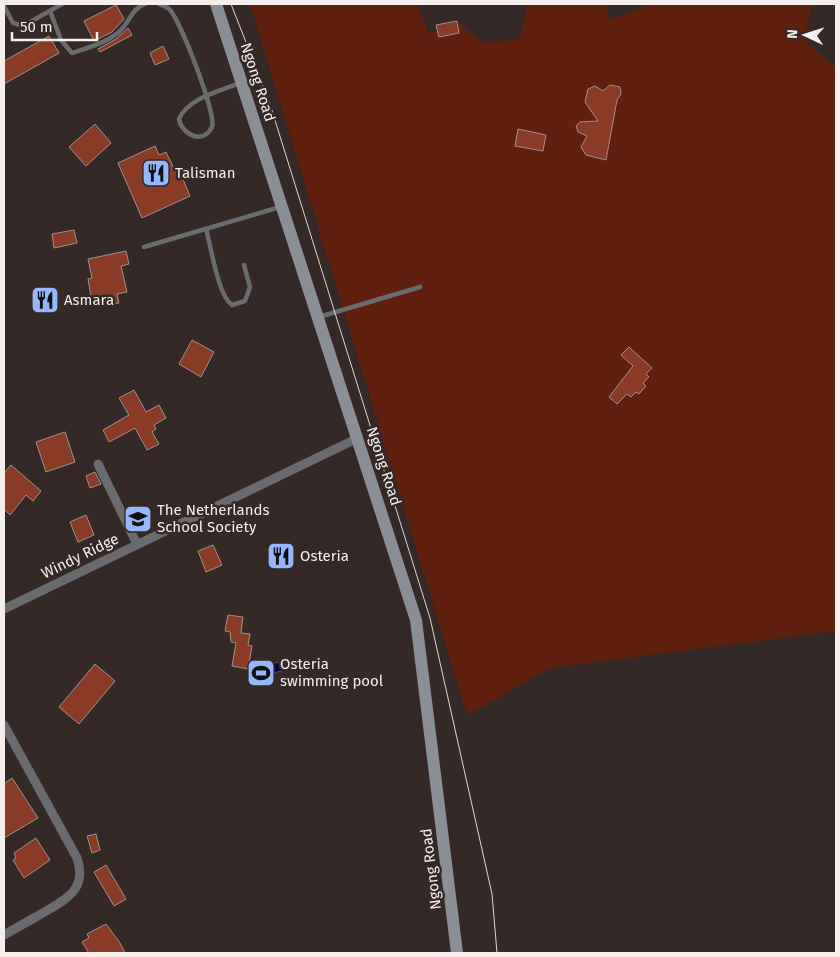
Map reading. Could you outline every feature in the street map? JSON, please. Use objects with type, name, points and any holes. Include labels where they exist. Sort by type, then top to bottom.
[{"type":"main road","name":"Ngong Road","points":[[216,4],[358,438],[417,628],[458,953]]},
{"type":"street","name":"Windy Ridge","points":[[4,609],[358,438]]},
{"type":"street","points":[[98,464],[137,544]]},
{"type":"street","points":[[4,725],[77,858],[81,869],[79,882],[68,898],[4,935]]},
{"type":"lane","points":[[4,6],[13,23],[18,26],[29,23],[62,4]]},
{"type":"lane","points":[[50,11],[61,40],[72,52],[96,45],[120,32],[136,7],[145,4]]},
{"type":"lane","points":[[159,4],[170,10],[188,44],[206,97],[213,118],[212,127],[200,136],[190,136],[180,127],[179,119],[181,114],[196,101],[206,97],[241,83]]},
{"type":"lane","points":[[144,247],[281,207]]},
{"type":"lane","points":[[206,229],[218,276],[226,298],[232,305],[245,301],[250,288],[244,265]]},
{"type":"lane","points":[[318,318],[420,287]]},
{"type":"shaded area","points":[[250,4],[417,4],[429,34],[459,23],[484,43],[520,39],[527,4],[607,4],[609,20],[653,4],[811,4],[805,41],[836,68],[836,631],[550,668],[467,715]]},
{"type":"shaded area","points":[[284,661],[286,670],[273,673],[271,664]]},
{"type":"building","points":[[116,5],[124,19],[112,32],[94,41],[84,21]]},
{"type":"building","points":[[457,21],[459,33],[439,37],[436,25]]},
{"type":"building","points":[[128,28],[132,35],[100,52],[98,49],[116,39]]},
{"type":"building","points":[[49,36],[59,53],[4,84],[4,61]]},
{"type":"building","points":[[163,46],[169,59],[155,65],[150,53]]},
{"type":"building","points":[[610,85],[620,87],[621,94],[617,100],[606,160],[586,155],[581,147],[587,136],[578,132],[576,126],[580,122],[598,121],[585,102],[588,89],[595,86],[603,91]]},
{"type":"building","points":[[95,124],[111,143],[86,166],[69,147]]},
{"type":"building","points":[[518,129],[546,135],[543,151],[515,146]]},
{"type":"building","points":[[155,146],[159,155],[166,152],[179,179],[182,177],[190,196],[142,218],[118,163]]},
{"type":"building","points":[[74,230],[77,243],[54,248],[52,234]]},
{"type":"building","points":[[126,251],[129,264],[121,266],[127,292],[117,294],[119,303],[104,306],[101,295],[91,297],[88,279],[92,278],[88,259]]},
{"type":"building","points":[[192,340],[214,352],[201,377],[179,364]]},
{"type":"building","points":[[629,347],[652,368],[646,374],[649,377],[643,383],[646,386],[639,394],[636,392],[631,397],[627,394],[617,404],[609,397],[633,366],[621,355]]},
{"type":"building","points":[[134,390],[146,412],[159,405],[166,418],[154,425],[156,429],[152,432],[159,444],[147,450],[135,428],[109,442],[103,430],[129,415],[119,398]]},
{"type":"building","points":[[65,432],[75,462],[46,472],[36,442]]},
{"type":"building","points":[[11,465],[41,491],[33,501],[26,495],[10,515],[4,509],[4,473]]},
{"type":"building","points":[[95,472],[101,484],[90,488],[86,476]]},
{"type":"building","points":[[86,515],[94,535],[78,542],[70,522]]},
{"type":"building","points":[[213,545],[222,565],[206,572],[198,551]]},
{"type":"building","points":[[228,615],[243,617],[241,633],[250,634],[248,645],[252,646],[248,669],[232,666],[236,643],[231,642],[230,632],[225,631]]},
{"type":"building","points":[[95,664],[115,681],[79,724],[59,707]]},
{"type":"building","points":[[12,778],[38,818],[4,838],[4,784]]},
{"type":"building","points":[[96,834],[100,850],[92,853],[87,836]]},
{"type":"building","points":[[36,838],[50,860],[24,878],[13,860],[16,858],[14,853]]},
{"type":"building","points":[[106,865],[126,899],[114,906],[94,872]]},
{"type":"building","points":[[106,924],[125,953],[89,953],[82,942],[89,938],[87,934]]},
{"type":"tram line","points":[[231,4],[269,101],[430,618],[492,894],[497,953]]},
{"type":"place","name":"Talisman","points":[[156,173]]},
{"type":"place","name":"Asmara","points":[[45,300]]},
{"type":"place","name":"The Netherlands School Society","points":[[138,519]]},
{"type":"place","name":"Osteria","points":[[281,556]]},
{"type":"place","name":"Osteria swimming pool","points":[[261,673]]}]
